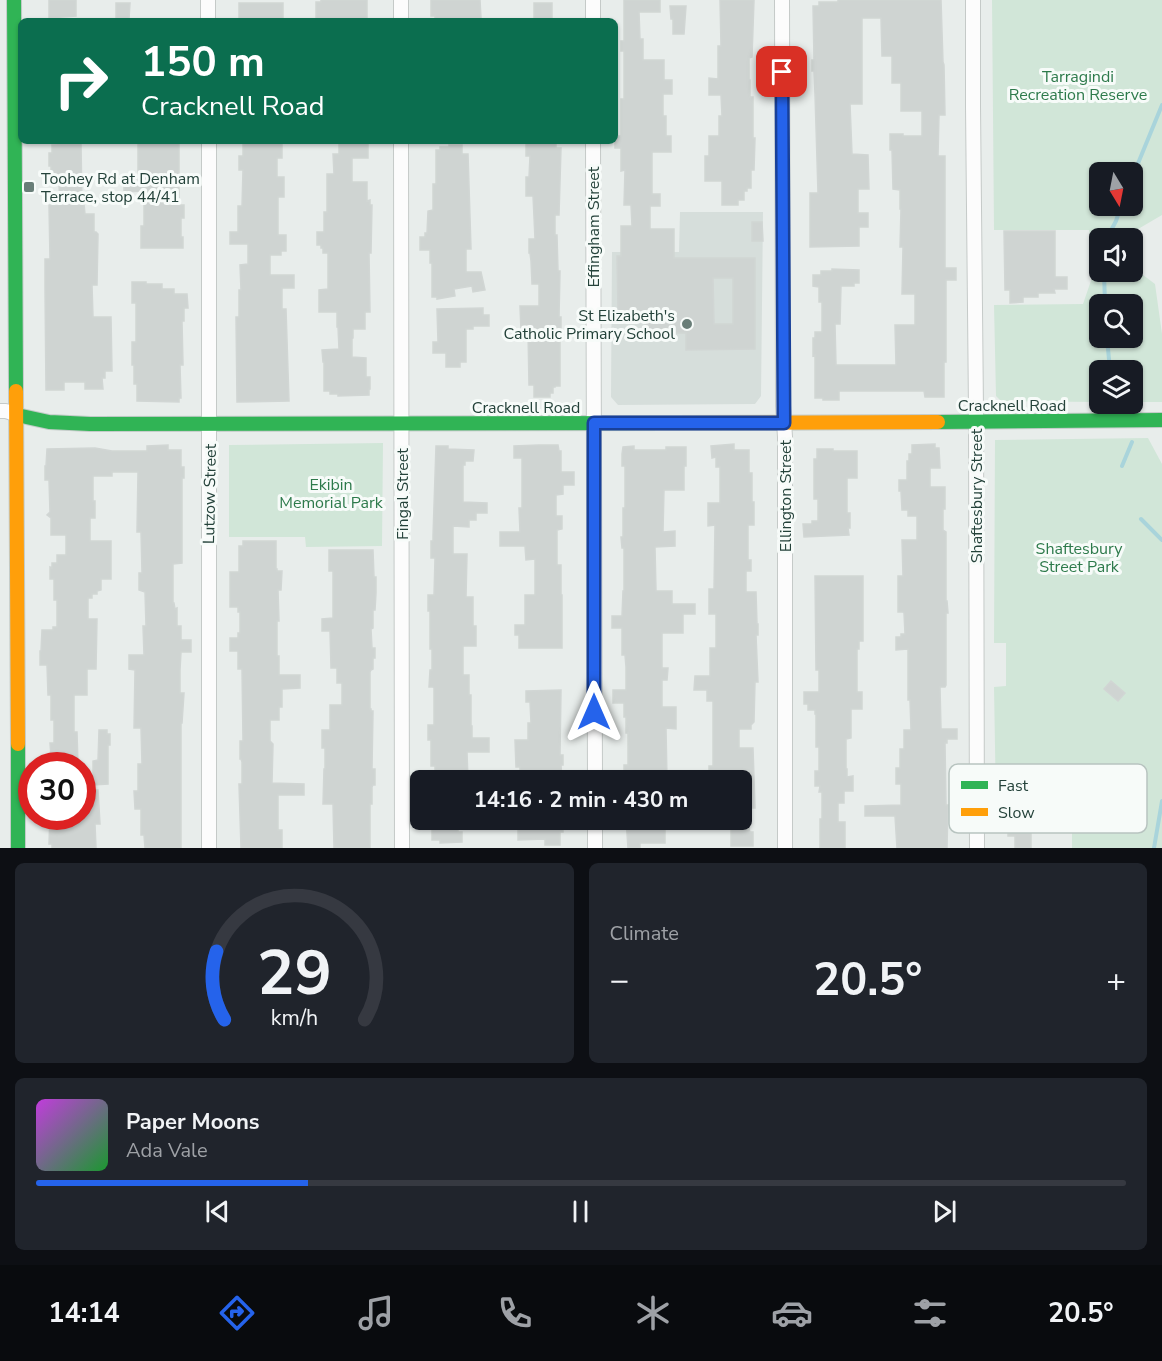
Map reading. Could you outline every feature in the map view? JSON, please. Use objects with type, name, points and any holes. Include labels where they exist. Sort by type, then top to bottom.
[{"type":"street","points":[[14,0],[7,17],[16,415],[18,848]]},
{"type":"street","points":[[208,0],[208,18]]},
{"type":"street","points":[[401,0],[401,18]]},
{"type":"street","points":[[593,0],[593,18]]},
{"type":"street","name":"Ellington Street","points":[[782,0],[785,848]]},
{"type":"street","name":"Shaftesbury Street","points":[[973,0],[976,764]]},
{"type":"street","name":"Lutzow Street","points":[[208,144],[209,848]]},
{"type":"street","name":"Fingal Street","points":[[401,144],[402,848]]},
{"type":"street","name":"Effingham Street","points":[[593,144],[595,770]]},
{"type":"street","name":"Cracknell Road","points":[[0,411],[49,422],[90,424],[1162,420]]},
{"type":"street","points":[[595,830],[595,848]]},
{"type":"shaded area","name":"St Elizabeth's Catholic Primary School","points":[[680,212],[763,212],[761,396],[755,404],[618,405],[611,397],[612,252],[679,252]]},
{"type":"green space","name":"Tarragindi Recreation Reserve","points":[[992,0],[1162,0],[1162,215],[1140,228],[1089,228],[1089,230],[994,230]]},
{"type":"green space","name":"Tarragindi Recreation Reserve","points":[[1143,275],[1155,284],[1162,334],[1162,402],[1143,402],[1143,360],[1089,360],[1089,402],[1001,401],[996,396],[994,305],[1083,304],[1091,282],[1143,282]]},
{"type":"green space","name":"Shaftesbury Street Park","points":[[1148,438],[1162,464],[1162,848],[1072,848],[1072,833],[1147,833],[1147,764],[995,764],[994,687],[1006,686],[1006,643],[994,643],[995,440]]},
{"type":"green space","name":"Ekibin Memorial Park","points":[[383,443],[382,546],[306,547],[305,537],[229,537],[229,445]]},
{"type":"building","points":[[49,0],[76,0],[76,16],[49,18]]},
{"type":"building","points":[[321,0],[367,0],[367,18],[316,18],[316,2],[321,2]]},
{"type":"building","points":[[431,0],[480,0],[481,18],[435,18],[431,16]]},
{"type":"building","points":[[624,0],[660,0],[660,12],[639,12],[643,60],[664,60],[664,80],[672,80],[672,94],[663,94],[663,116],[666,116],[666,136],[671,136],[671,152],[652,152],[652,194],[660,194],[660,206],[650,206],[650,229],[674,229],[674,258],[755,258],[755,349],[686,350],[686,333],[646,333],[645,320],[615,320],[615,311],[618,311],[617,256],[621,256],[621,226],[632,226],[631,205],[624,205],[625,170],[621,171],[621,148],[615,148],[615,144],[618,144],[618,136],[621,136],[621,99],[624,99],[624,51],[621,51],[621,41],[624,41]],"holes":[[[713,278],[733,278],[733,324],[714,324]]]},
{"type":"building","points":[[720,0],[754,0],[749,80],[750,97],[753,97],[754,170],[751,170],[751,188],[744,191],[744,200],[738,200],[738,205],[722,205],[722,181],[705,181],[705,156],[709,156],[709,136],[719,136],[719,116],[722,116],[721,95],[709,95],[709,78],[718,79],[718,46],[721,46]]},
{"type":"building","points":[[838,0],[941,0],[945,115],[939,115],[938,156],[945,156],[945,268],[956,268],[956,280],[946,280],[944,397],[925,397],[924,391],[839,391],[839,400],[815,398],[813,338],[815,338],[815,332],[822,332],[822,302],[819,302],[819,287],[813,286],[813,275],[821,275],[821,271],[832,271],[832,269],[859,270],[859,283],[854,283],[854,286],[841,286],[840,324],[835,324],[836,365],[896,365],[895,325],[915,325],[915,294],[902,294],[903,247],[900,247],[900,190],[893,189],[890,134],[922,136],[922,111],[901,111],[901,83],[892,83],[892,56],[882,56],[881,18],[862,18],[862,104],[850,104],[852,154],[868,155],[869,189],[858,189],[858,213],[868,213],[868,227],[859,227],[859,246],[810,247],[810,193],[818,193],[814,71],[812,71],[812,60],[814,60],[813,6],[819,6],[819,2],[838,2]]},
{"type":"building","points":[[116,3],[130,3],[129,18],[116,18]]},
{"type":"building","points":[[239,3],[283,3],[283,18],[239,18]]},
{"type":"building","points":[[534,3],[552,3],[552,18],[534,18]]},
{"type":"building","points":[[670,6],[686,6],[684,34],[673,34]]},
{"type":"building","points":[[81,144],[82,204],[84,204],[85,214],[94,214],[94,232],[98,234],[97,285],[92,285],[93,317],[111,317],[112,371],[105,371],[105,378],[102,378],[103,389],[85,389],[85,382],[64,382],[64,390],[46,390],[45,259],[50,259],[49,205],[60,205],[59,184],[51,184],[49,153],[52,153],[52,145]]},
{"type":"building","points":[[138,144],[179,144],[179,205],[184,205],[184,218],[181,218],[183,248],[141,248],[141,226],[144,226],[144,191],[124,192],[124,179],[138,178]]},
{"type":"building","points":[[243,144],[282,144],[282,158],[277,158],[277,177],[284,177],[284,197],[278,197],[278,235],[286,235],[286,251],[281,251],[281,255],[270,255],[270,275],[294,275],[294,288],[282,288],[282,309],[286,309],[289,401],[237,402],[236,317],[239,317],[240,265],[248,264],[248,244],[230,244],[230,232],[238,232],[238,206],[242,206],[243,170],[239,170],[239,156],[243,156]]},
{"type":"building","points":[[339,144],[368,144],[368,158],[352,158],[352,182],[367,182],[367,201],[370,200],[370,205],[372,205],[371,253],[369,253],[370,312],[365,312],[365,329],[353,329],[352,357],[366,358],[366,377],[370,377],[369,395],[338,396],[338,394],[330,394],[330,391],[324,391],[322,350],[339,349],[337,312],[319,312],[319,290],[328,289],[328,253],[323,253],[321,245],[317,245],[317,232],[324,232],[324,212],[327,212],[327,174],[334,174],[333,154],[339,154]]},
{"type":"building","points":[[526,144],[556,144],[556,148],[561,148],[559,215],[555,215],[558,271],[560,271],[560,386],[553,387],[550,397],[534,397],[534,385],[529,385],[528,331],[521,331],[520,306],[539,306],[539,284],[532,284],[529,253],[529,239],[535,239],[533,196],[526,196],[526,177],[529,177],[530,156],[526,156]]},
{"type":"building","points":[[449,145],[462,145],[462,154],[468,154],[471,249],[466,249],[466,272],[481,272],[485,290],[473,292],[472,286],[454,289],[455,296],[437,299],[437,297],[432,297],[430,250],[420,250],[420,237],[425,237],[427,233],[428,211],[433,210],[436,150],[440,150],[440,147],[449,147]]},
{"type":"building","points":[[752,222],[762,222],[763,241],[752,241]]},
{"type":"building","points":[[1004,231],[1055,231],[1055,277],[1067,277],[1067,289],[1054,289],[1055,293],[1038,293],[1038,297],[1023,297],[1023,302],[1010,303],[1010,290],[1005,290]]},
{"type":"building","points":[[132,282],[162,284],[162,289],[174,289],[174,294],[187,294],[188,308],[184,308],[184,321],[182,321],[183,365],[180,365],[181,398],[179,402],[137,401],[137,384],[134,384],[134,365],[132,365],[132,342],[136,342],[136,303],[132,303]]},
{"type":"building","points":[[483,308],[483,315],[489,315],[489,326],[473,326],[473,329],[466,329],[466,362],[460,362],[460,367],[446,367],[446,353],[433,353],[433,342],[438,342],[437,309]]},
{"type":"building","points":[[734,444],[734,450],[749,450],[749,473],[752,473],[754,525],[748,525],[748,560],[751,560],[751,571],[746,571],[746,592],[756,592],[758,682],[755,682],[754,722],[751,729],[739,729],[739,748],[753,748],[755,808],[752,808],[752,770],[709,770],[709,766],[713,766],[713,701],[707,701],[707,690],[694,690],[695,676],[710,676],[710,648],[716,648],[716,614],[709,614],[709,589],[714,589],[715,525],[708,526],[708,503],[720,503],[720,467],[716,467],[716,457],[712,458],[711,446]]},
{"type":"building","points":[[935,444],[935,448],[939,448],[940,468],[930,468],[930,487],[945,487],[943,530],[946,532],[948,613],[946,613],[946,685],[940,687],[941,729],[957,729],[957,739],[947,739],[945,743],[946,805],[948,805],[947,848],[897,848],[895,816],[865,816],[865,806],[901,805],[901,784],[896,784],[896,768],[900,768],[900,749],[904,749],[904,730],[911,730],[910,700],[908,700],[908,649],[896,650],[896,637],[905,634],[904,613],[898,612],[898,576],[903,576],[902,540],[917,540],[917,516],[908,516],[908,510],[902,510],[899,480],[907,480],[907,461],[909,461],[909,454],[912,454],[912,445]]},
{"type":"building","points":[[168,445],[168,450],[181,450],[181,467],[184,467],[182,563],[173,564],[173,603],[175,609],[177,608],[177,626],[181,626],[181,640],[191,640],[191,652],[181,652],[180,670],[180,693],[184,693],[181,723],[181,848],[145,848],[144,835],[141,835],[141,809],[135,809],[134,791],[138,791],[138,764],[142,764],[141,728],[134,728],[135,670],[129,669],[129,655],[144,655],[143,626],[146,626],[145,592],[139,590],[139,573],[142,573],[141,532],[137,532],[138,472],[112,472],[112,476],[93,476],[95,518],[90,518],[90,541],[111,541],[111,579],[101,579],[101,590],[97,591],[97,594],[92,594],[92,598],[88,598],[88,619],[97,619],[96,669],[87,669],[87,695],[74,695],[74,732],[77,732],[78,752],[51,752],[50,743],[54,743],[51,695],[48,695],[47,665],[40,665],[42,630],[53,630],[53,627],[57,627],[57,600],[54,600],[54,579],[50,579],[50,567],[52,568],[52,563],[57,563],[57,555],[66,555],[66,535],[51,535],[51,518],[47,515],[50,512],[49,480],[45,480],[47,449],[95,448],[112,451],[147,451],[147,446]]},
{"type":"building","points":[[558,445],[561,451],[561,472],[574,472],[574,485],[563,485],[563,494],[556,495],[556,516],[562,516],[562,529],[557,530],[557,565],[561,565],[562,648],[519,648],[519,635],[515,635],[515,625],[525,625],[525,595],[535,595],[535,559],[526,560],[525,546],[500,546],[500,532],[520,532],[522,458],[514,458],[514,446]]},
{"type":"building","points":[[436,446],[474,450],[473,461],[465,461],[463,465],[463,502],[487,503],[487,513],[476,513],[476,520],[469,520],[469,527],[453,526],[453,554],[467,554],[466,597],[473,597],[473,626],[476,626],[476,646],[463,646],[463,675],[469,675],[469,695],[471,695],[472,738],[489,738],[489,752],[467,752],[468,770],[435,770],[435,766],[431,766],[431,740],[428,740],[428,725],[434,725],[434,688],[429,687],[432,649],[430,649],[428,595],[434,595],[435,558],[431,558],[431,541],[433,541]]},
{"type":"building","points":[[634,446],[634,450],[666,450],[666,447],[686,447],[684,490],[664,490],[663,532],[675,531],[675,546],[655,547],[656,591],[672,591],[672,604],[695,604],[695,614],[683,614],[683,633],[662,633],[662,668],[668,668],[667,680],[662,680],[662,707],[676,707],[676,729],[666,728],[667,770],[624,770],[624,765],[628,765],[628,733],[626,733],[624,703],[613,703],[613,690],[626,690],[622,628],[612,628],[612,616],[622,616],[624,591],[624,548],[622,548],[621,537],[623,537],[623,508],[625,508],[623,447]]},
{"type":"building","points":[[817,449],[857,451],[857,478],[847,478],[849,535],[804,537],[803,524],[818,521],[818,499],[814,499],[814,459],[817,459]]},
{"type":"building","points":[[243,541],[276,541],[276,569],[282,571],[281,590],[278,590],[279,621],[277,621],[279,675],[300,675],[300,688],[282,689],[279,720],[270,720],[270,741],[273,744],[272,783],[304,784],[304,795],[278,795],[278,830],[282,830],[282,848],[241,848],[239,784],[242,784],[240,741],[243,741],[242,669],[238,669],[238,651],[230,651],[230,638],[238,638],[238,633],[240,633],[240,612],[238,612],[238,607],[230,607],[230,572],[239,572],[239,546],[243,546]]},
{"type":"building","points":[[329,550],[373,550],[376,593],[373,628],[371,629],[375,658],[373,658],[373,669],[370,672],[370,709],[373,711],[372,769],[375,769],[375,785],[372,787],[372,804],[370,804],[370,848],[334,848],[333,804],[323,804],[325,748],[322,748],[322,730],[330,730],[330,705],[342,705],[342,683],[337,683],[337,668],[331,668],[330,631],[322,631],[322,619],[333,618],[333,571],[329,571]]},
{"type":"building","points":[[815,576],[863,576],[863,641],[859,641],[859,649],[857,649],[857,692],[862,692],[862,709],[851,709],[851,738],[846,739],[847,777],[853,776],[853,791],[844,791],[844,803],[838,803],[838,822],[845,822],[845,848],[820,848],[822,792],[819,792],[820,786],[815,786],[815,771],[819,771],[816,714],[815,710],[808,710],[808,704],[804,704],[804,692],[819,692],[819,670],[816,670]]},
{"type":"building","points":[[1111,681],[1125,693],[1118,701],[1104,689]]},
{"type":"building","points":[[561,690],[561,770],[520,770],[520,767],[516,767],[515,740],[528,740],[528,723],[531,723],[530,702],[526,702],[526,691]]},
{"type":"building","points":[[99,730],[107,730],[107,734],[110,734],[108,784],[96,785],[96,760],[98,760]]},
{"type":"building","points":[[96,790],[98,790],[100,824],[96,824]]},
{"type":"building","points":[[50,830],[95,830],[96,848],[52,848],[52,844],[49,844]]},
{"type":"building","points":[[432,830],[462,832],[462,842],[440,843],[440,840],[432,840]]},
{"type":"building","points":[[518,830],[563,830],[560,832],[560,845],[545,845],[545,839],[518,840]]},
{"type":"building","points":[[627,830],[665,830],[665,843],[640,843],[640,848],[628,848]]},
{"type":"building","points":[[731,830],[753,832],[753,846],[731,846]]},
{"type":"building","points":[[1008,833],[1031,833],[1031,848],[1015,848],[1015,836],[1008,836]]},
{"type":"waterway","points":[[1139,162],[1162,105]]},
{"type":"waterway","points":[[1112,228],[1118,216]]},
{"type":"waterway","points":[[1104,282],[1105,294]]},
{"type":"waterway","points":[[1108,348],[1109,360]]},
{"type":"waterway","points":[[1122,466],[1132,442]]},
{"type":"waterway","points":[[1141,519],[1162,540]]},
{"type":"waterway","points":[[1154,848],[1162,801]]},
{"type":"traffic: fast","points":[[14,0],[16,391]]},
{"type":"traffic: fast","points":[[17,415],[49,422],[90,424],[672,423]]},
{"type":"traffic: fast","points":[[938,422],[1162,420]]},
{"type":"traffic: fast","points":[[18,744],[18,848]]},
{"type":"traffic: slow","points":[[16,391],[18,744]]},
{"type":"traffic: slow","points":[[672,423],[938,422]]},
{"type":"place","name":"Toohey Rd at Denham Terrace, stop 44/41","points":[[29,187]]},
{"type":"place","name":"St Elizabeth's Catholic Primary School","points":[[687,324]]},
{"type":"route","points":[[594,712],[594,423],[784,423],[782,72]]}]
